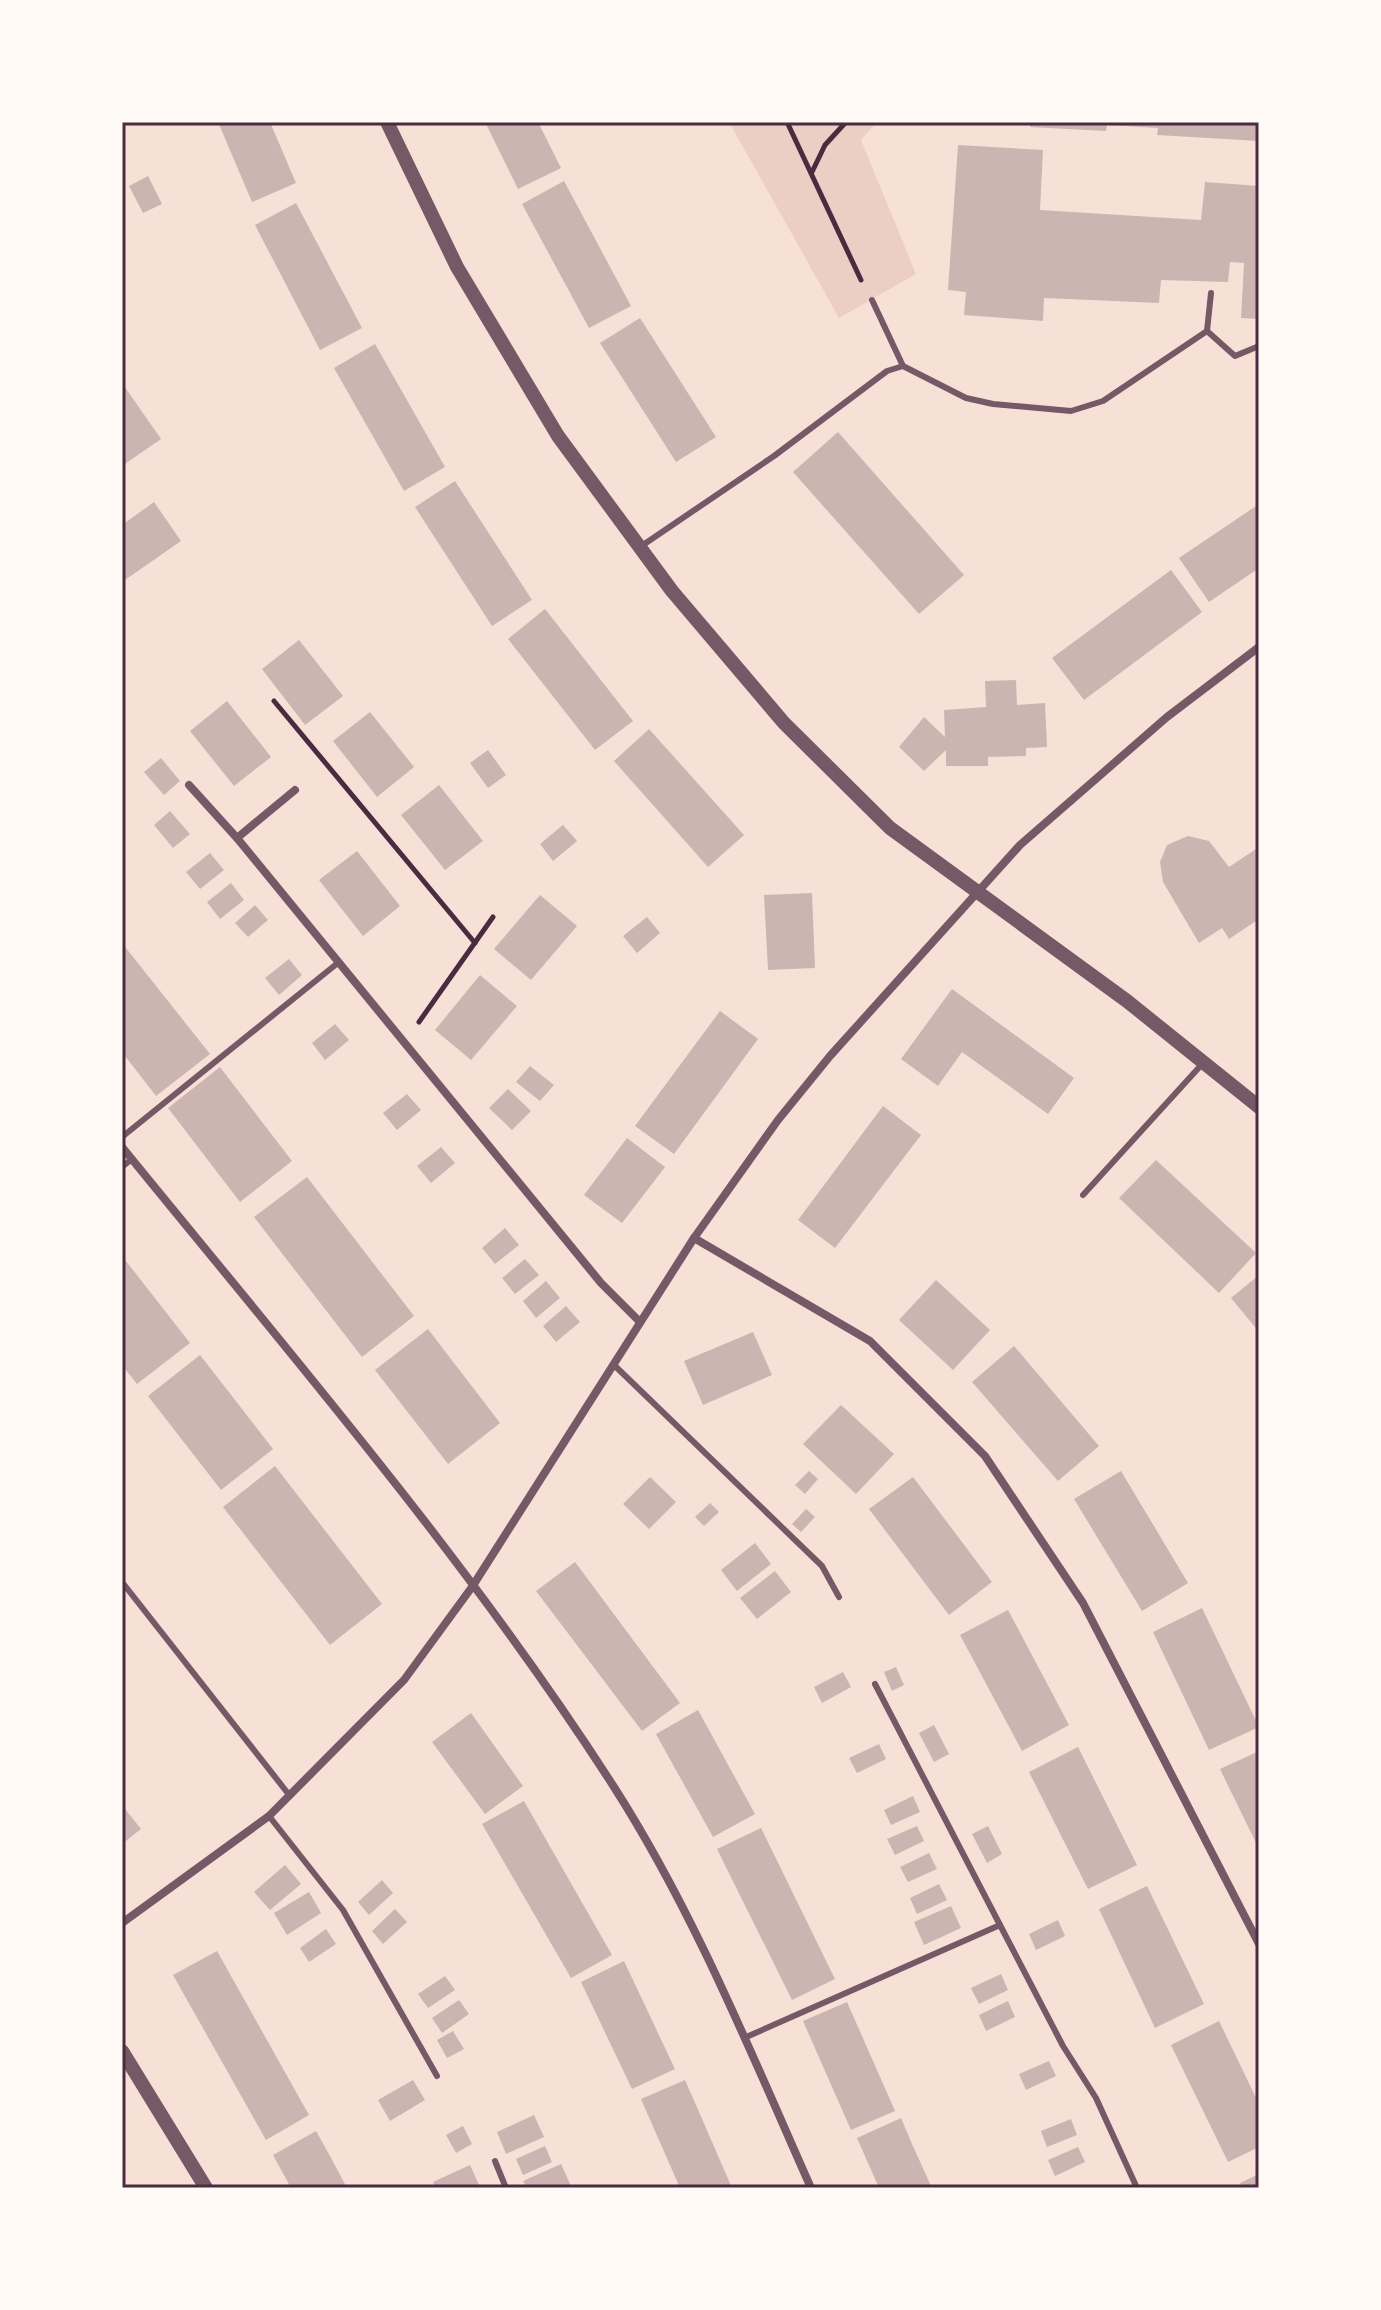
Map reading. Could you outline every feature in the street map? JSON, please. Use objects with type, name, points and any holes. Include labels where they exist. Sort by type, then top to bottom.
[{"type":"street","points":[[387,122],[465,280],[558,436],[639,548],[784,723],[890,828],[977,895],[1127,1001],[1259,1107]]},
{"type":"street","points":[[122,1923],[269,1816],[404,1680],[472,1587],[694,1238],[778,1120],[821,1067],[1020,845],[1085,785],[1259,647]]},
{"type":"street","points":[[189,785],[237,838],[601,1283],[640,1322]]},
{"type":"street","points":[[237,838],[295,790]]},
{"type":"street","points":[[122,1147],[472,1587],[615,1788],[672,1888],[811,2188]]},
{"type":"street","points":[[694,1238],[870,1341],[985,1456],[1083,1603],[1259,1944]]},
{"type":"street","points":[[122,2051],[206,2188]]},
{"type":"lane","points":[[1207,331],[1211,293]]},
{"type":"lane","points":[[872,300],[903,366],[966,398],[993,404],[1071,411],[1103,401],[1207,331]]},
{"type":"lane","points":[[1207,331],[1235,356],[1259,346]]},
{"type":"lane","points":[[639,548],[774,456],[887,371],[903,366]]},
{"type":"lane","points":[[122,1137],[339,962]]},
{"type":"lane","points":[[1083,1195],[1204,1062]]},
{"type":"lane","points":[[122,1167],[132,1159]]},
{"type":"lane","points":[[613,1364],[822,1566],[839,1597]]},
{"type":"lane","points":[[122,1582],[290,1796]]},
{"type":"lane","points":[[875,1684],[1063,2046],[1096,2098],[1137,2188]]},
{"type":"lane","points":[[269,1816],[343,1910],[437,2076]]},
{"type":"lane","points":[[744,2038],[1000,1925]]},
{"type":"lane","points":[[495,2161],[506,2188]]},
{"type":"path","points":[[787,122],[872,300]]},
{"type":"path","points":[[812,173],[825,145],[846,122]]},
{"type":"path","points":[[274,701],[475,943]]},
{"type":"path","points":[[405,1042],[493,917]]},
{"type":"shaded area","points":[[729,122],[877,122],[861,140],[916,274],[839,318]]},
{"type":"building","points":[[218,122],[270,122],[296,183],[252,202]]},
{"type":"building","points":[[485,122],[538,122],[561,168],[518,189]]},
{"type":"building","points":[[1030,122],[1259,122],[1259,141],[1157,135],[1158,128],[1107,125],[1106,131],[1030,127]]},
{"type":"building","points":[[958,145],[1043,150],[1040,210],[1201,220],[1205,182],[1259,186],[1259,319],[1241,318],[1244,263],[1230,262],[1228,282],[1161,280],[1159,303],[1044,298],[1043,321],[964,315],[966,292],[948,290]]},
{"type":"building","points":[[148,176],[162,204],[143,213],[129,186]]},
{"type":"building","points":[[564,181],[631,306],[589,328],[522,204]]},
{"type":"building","points":[[296,203],[362,328],[320,350],[255,225]]},
{"type":"building","points":[[640,318],[716,437],[676,462],[600,343]]},
{"type":"building","points":[[375,344],[445,467],[404,491],[334,368]]},
{"type":"building","points":[[122,383],[161,439],[122,466]]},
{"type":"building","points":[[838,432],[964,575],[919,614],[793,472]]},
{"type":"building","points":[[455,481],[532,600],[492,626],[415,507]]},
{"type":"building","points":[[154,502],[181,541],[122,582],[122,525]]},
{"type":"building","points":[[1259,504],[1259,568],[1209,602],[1179,558]]},
{"type":"building","points":[[1171,570],[1202,612],[1084,700],[1052,658]]},
{"type":"building","points":[[545,609],[633,721],[595,750],[508,639]]},
{"type":"building","points":[[299,640],[343,696],[305,725],[262,669]]},
{"type":"building","points":[[1016,680],[1017,705],[1045,703],[1047,747],[1026,748],[1026,756],[988,757],[988,766],[946,766],[946,750],[924,771],[899,747],[924,717],[945,737],[944,710],[986,707],[985,681]]},
{"type":"building","points":[[227,701],[271,757],[234,786],[190,731]]},
{"type":"building","points":[[370,712],[414,767],[377,797],[333,741]]},
{"type":"building","points":[[649,729],[744,835],[708,867],[614,761]]},
{"type":"building","points":[[488,750],[506,775],[488,788],[470,763]]},
{"type":"building","points":[[161,758],[180,781],[164,795],[144,772]]},
{"type":"building","points":[[439,785],[483,841],[445,870],[401,815]]},
{"type":"building","points":[[170,811],[190,834],[173,848],[154,825]]},
{"type":"building","points":[[563,825],[577,841],[553,861],[540,844]]},
{"type":"building","points":[[1188,836],[1209,841],[1229,867],[1259,847],[1259,919],[1229,939],[1222,928],[1199,943],[1163,882],[1160,862],[1167,845]]},
{"type":"building","points":[[357,851],[400,906],[363,936],[319,880]]},
{"type":"building","points":[[210,853],[224,870],[200,889],[186,872]]},
{"type":"building","points":[[231,883],[244,900],[220,919],[207,902]]},
{"type":"building","points":[[812,893],[815,968],[768,970],[764,895]]},
{"type":"building","points":[[540,895],[577,926],[531,980],[494,949]]},
{"type":"building","points":[[255,905],[268,920],[248,937],[235,923]]},
{"type":"building","points":[[647,917],[660,933],[637,953],[623,936]]},
{"type":"building","points":[[122,943],[210,1054],[156,1096],[122,1052]]},
{"type":"building","points":[[289,959],[302,975],[279,995],[265,978]]},
{"type":"building","points":[[480,975],[517,1006],[471,1060],[435,1030]]},
{"type":"building","points":[[952,989],[1074,1078],[1048,1114],[962,1052],[938,1086],[901,1059]]},
{"type":"building","points":[[720,1011],[758,1039],[674,1154],[635,1126]]},
{"type":"building","points":[[335,1024],[349,1040],[325,1060],[312,1043]]},
{"type":"building","points":[[530,1066],[554,1085],[540,1101],[516,1082]]},
{"type":"building","points":[[220,1067],[292,1161],[240,1202],[168,1108]]},
{"type":"building","points":[[508,1089],[531,1111],[512,1130],[489,1108]]},
{"type":"building","points":[[407,1094],[421,1110],[397,1130],[383,1113]]},
{"type":"building","points":[[883,1106],[921,1135],[835,1248],[798,1220]]},
{"type":"building","points":[[627,1138],[665,1167],[622,1223],[584,1195]]},
{"type":"building","points":[[441,1147],[455,1163],[431,1183],[417,1166]]},
{"type":"building","points":[[1156,1160],[1256,1253],[1219,1293],[1119,1198]]},
{"type":"building","points":[[307,1177],[414,1316],[362,1357],[254,1217]]},
{"type":"building","points":[[505,1228],[519,1245],[495,1264],[482,1248]]},
{"type":"building","points":[[122,1256],[190,1343],[137,1384],[122,1365]]},
{"type":"building","points":[[525,1259],[539,1275],[515,1294],[502,1278]]},
{"type":"building","points":[[1259,1275],[1259,1332],[1231,1298]]},
{"type":"building","points":[[936,1280],[990,1330],[953,1370],[899,1320]]},
{"type":"building","points":[[546,1281],[560,1298],[536,1318],[523,1301]]},
{"type":"building","points":[[566,1306],[580,1322],[556,1342],[543,1326]]},
{"type":"building","points":[[428,1329],[500,1423],[448,1464],[375,1370]]},
{"type":"building","points":[[753,1332],[772,1375],[703,1405],[684,1361]]},
{"type":"building","points":[[1014,1346],[1099,1446],[1058,1481],[972,1382]]},
{"type":"building","points":[[200,1355],[273,1449],[221,1490],[148,1396]]},
{"type":"building","points":[[841,1405],[894,1454],[856,1494],[803,1444]]},
{"type":"building","points":[[275,1466],[382,1604],[330,1645],[223,1507]]},
{"type":"building","points":[[809,1471],[818,1479],[805,1494],[795,1485]]},
{"type":"building","points":[[1121,1471],[1188,1583],[1142,1611],[1074,1499]]},
{"type":"building","points":[[650,1477],[676,1502],[649,1529],[623,1504]]},
{"type":"building","points":[[913,1477],[992,1582],[949,1615],[869,1509]]},
{"type":"building","points":[[710,1503],[719,1512],[704,1526],[695,1517]]},
{"type":"building","points":[[806,1509],[815,1517],[801,1532],[792,1524]]},
{"type":"building","points":[[755,1543],[771,1564],[737,1591],[721,1570]]},
{"type":"building","points":[[575,1562],[680,1703],[642,1731],[536,1591]]},
{"type":"building","points":[[775,1571],[791,1592],[757,1619],[740,1598]]},
{"type":"building","points":[[1202,1608],[1259,1727],[1209,1750],[1153,1632]]},
{"type":"building","points":[[1008,1610],[1069,1725],[1022,1751],[960,1635]]},
{"type":"building","points":[[896,1667],[904,1685],[892,1691],[884,1672]]},
{"type":"building","points":[[843,1672],[851,1687],[822,1703],[814,1687]]},
{"type":"building","points":[[698,1710],[755,1814],[713,1837],[656,1734]]},
{"type":"building","points":[[471,1713],[523,1786],[485,1814],[432,1742]]},
{"type":"building","points":[[934,1725],[949,1754],[934,1762],[919,1733]]},
{"type":"building","points":[[879,1744],[886,1759],[857,1773],[849,1758]]},
{"type":"building","points":[[1078,1747],[1137,1865],[1088,1889],[1029,1772]]},
{"type":"building","points":[[1259,1751],[1259,1849],[1220,1769]]},
{"type":"building","points":[[913,1796],[920,1812],[891,1825],[884,1810]]},
{"type":"building","points":[[524,1801],[612,1955],[571,1978],[482,1824]]},
{"type":"building","points":[[122,1805],[141,1829],[122,1844]]},
{"type":"building","points":[[917,1826],[924,1841],[895,1855],[887,1839]]},
{"type":"building","points":[[988,1826],[1002,1854],[987,1863],[972,1834]]},
{"type":"building","points":[[761,1828],[835,1979],[792,2000],[717,1849]]},
{"type":"building","points":[[929,1853],[937,1869],[908,1882],[900,1867]]},
{"type":"building","points":[[285,1865],[301,1884],[270,1910],[254,1892]]},
{"type":"building","points":[[382,1880],[393,1893],[369,1915],[358,1902]]},
{"type":"building","points":[[939,1884],[947,1900],[917,1914],[910,1898]]},
{"type":"building","points":[[1147,1886],[1204,2004],[1155,2028],[1099,1909]]},
{"type":"building","points":[[309,1892],[321,1913],[287,1935],[274,1913]]},
{"type":"building","points":[[951,1906],[961,1928],[924,1945],[914,1922]]},
{"type":"building","points":[[395,1909],[407,1922],[383,1944],[372,1931]]},
{"type":"building","points":[[1058,1920],[1065,1936],[1036,1950],[1029,1934]]},
{"type":"building","points":[[326,1929],[336,1944],[309,1962],[300,1948]]},
{"type":"building","points":[[217,1951],[309,2115],[266,2140],[173,1975]]},
{"type":"building","points":[[624,1961],[675,2069],[632,2089],[581,1982]]},
{"type":"building","points":[[1001,1974],[1008,1990],[979,2004],[971,1988]]},
{"type":"building","points":[[445,1976],[455,1990],[428,2008],[418,1994]]},
{"type":"building","points":[[459,2000],[469,2014],[442,2033],[432,2018]]},
{"type":"building","points":[[1008,2001],[1015,2017],[986,2031],[979,2015]]},
{"type":"building","points":[[847,2002],[895,2111],[851,2130],[803,2021]]},
{"type":"building","points":[[1219,2021],[1259,2104],[1259,2147],[1228,2162],[1171,2045]]},
{"type":"building","points":[[453,2031],[464,2049],[447,2058],[437,2040]]},
{"type":"building","points":[[1049,2061],[1056,2076],[1026,2090],[1019,2074]]},
{"type":"building","points":[[413,2080],[425,2100],[390,2121],[378,2100]]},
{"type":"building","points":[[685,2080],[732,2188],[680,2188],[641,2099]]},
{"type":"building","points":[[534,2115],[544,2137],[506,2154],[497,2132]]},
{"type":"building","points":[[901,2118],[932,2188],[879,2188],[857,2138]]},
{"type":"building","points":[[1071,2119],[1077,2135],[1047,2147],[1041,2131]]},
{"type":"building","points":[[463,2126],[472,2144],[456,2153],[446,2135]]},
{"type":"building","points":[[316,2131],[347,2188],[291,2188],[273,2155]]},
{"type":"building","points":[[545,2146],[552,2162],[523,2175],[516,2159]]},
{"type":"building","points":[[1078,2147],[1085,2162],[1055,2176],[1048,2160]]},
{"type":"building","points":[[561,2164],[571,2186],[527,2188],[523,2181]]},
{"type":"building","points":[[470,2165],[480,2187],[436,2188],[433,2182]]},
{"type":"building","points":[[1259,2174],[1259,2188],[1243,2188],[1240,2183]]}]
